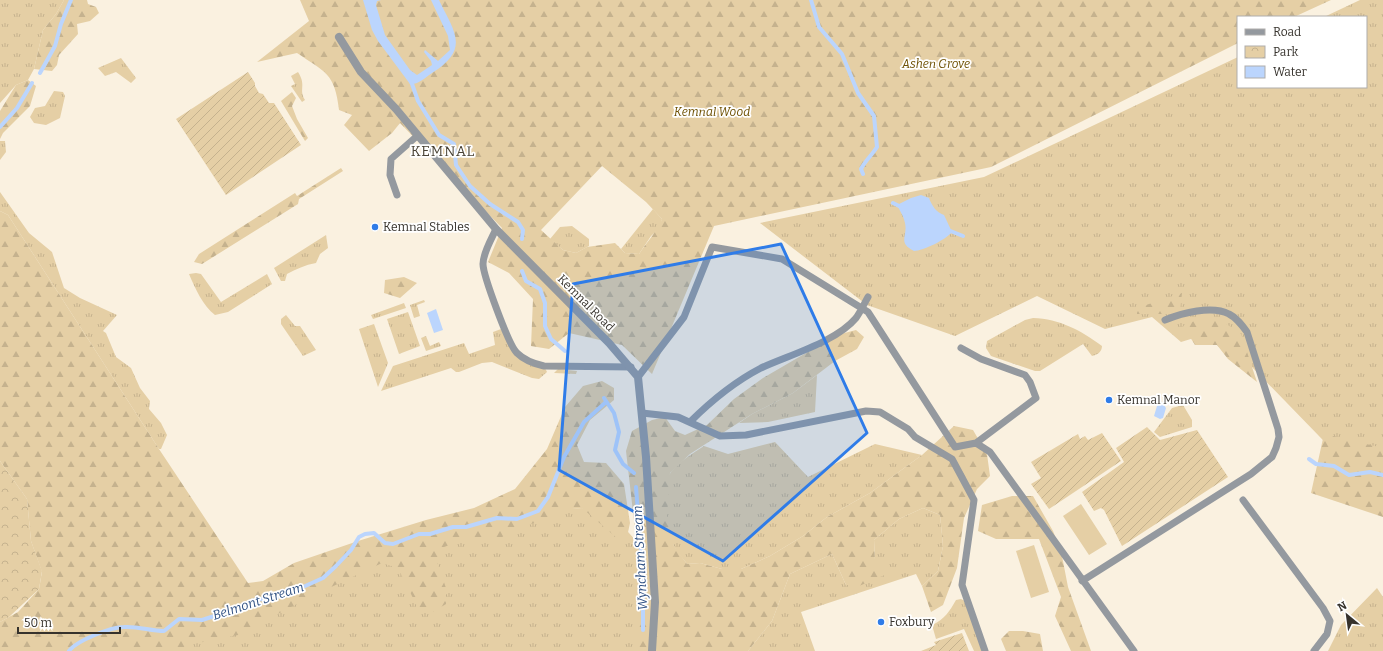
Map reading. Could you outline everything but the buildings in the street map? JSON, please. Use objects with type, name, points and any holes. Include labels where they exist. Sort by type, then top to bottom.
[{"type":"street","name":"Kemnal Road","points":[[339,37],[361,72],[396,109],[496,230],[609,342],[638,377]]},
{"type":"street","points":[[638,377],[646,457],[655,602],[652,651]]},
{"type":"lane","points":[[397,196],[390,175],[391,159],[417,136]]},
{"type":"lane","points":[[496,230],[488,245],[483,264],[485,275],[504,328],[516,352],[535,364],[544,366],[630,368]]},
{"type":"lane","points":[[638,377],[684,317],[712,247],[782,259],[868,312],[955,447],[976,442],[1036,398],[1030,382],[1025,375],[981,359],[961,348]]},
{"type":"lane","points":[[690,422],[721,393],[738,381],[761,368],[827,339],[855,319],[868,297]]},
{"type":"lane","points":[[1082,581],[1251,474],[1272,457],[1276,448],[1278,429],[1247,332],[1239,322],[1230,314],[1216,310],[1184,314],[1165,320]]},
{"type":"lane","points":[[642,413],[678,417],[720,436],[746,435],[866,411],[880,412],[908,429],[915,437],[952,459],[974,500],[962,585],[985,651]]},
{"type":"lane","points":[[976,442],[990,452],[1134,651]]},
{"type":"lane","points":[[1243,500],[1323,608],[1330,621],[1327,634],[1314,651]]},
{"type":"highlighted area","points":[[781,244],[867,433],[723,561],[559,470],[573,284]]},
{"type":"green space","points":[[0,0],[64,0],[56,14],[43,30],[34,69],[28,80],[16,85],[0,103]]},
{"type":"green space","points":[[64,0],[87,0],[88,4],[96,7],[99,13],[90,21],[77,24],[78,34],[59,55],[57,65],[52,71],[34,69],[43,30],[56,14]]},
{"type":"green space","name":"Kemnal Wood","points":[[300,0],[1331,0],[1296,16],[1237,16],[1237,44],[991,167],[714,226],[652,374],[622,345],[569,333],[549,349],[531,346],[533,299],[509,273],[488,262],[502,228],[400,123],[392,133],[369,151],[344,125],[352,115],[339,110],[335,88],[327,75],[315,65],[297,53],[257,62],[309,21]],"holes":[[[602,166],[646,202],[662,219],[655,232],[639,254],[625,253],[615,243],[587,247],[576,253],[563,250],[541,230]]]},
{"type":"green space","points":[[1360,0],[1383,0],[1383,502],[1217,331],[1181,342],[1152,317],[1105,329],[1037,296],[955,336],[867,305],[760,223],[984,177],[1237,57],[1237,88],[1367,88],[1367,16],[1326,16]]},
{"type":"green space","points":[[121,58],[136,78],[131,83],[116,72],[105,76],[98,68]]},
{"type":"green space","points":[[248,72],[259,93],[263,94],[269,103],[274,103],[301,145],[226,195],[176,119]]},
{"type":"green space","points":[[298,72],[302,81],[302,93],[305,100],[302,102],[291,86],[295,84],[291,76]]},
{"type":"green space","points":[[28,80],[36,86],[30,106],[3,133],[0,139],[0,111],[16,85]]},
{"type":"green space","points":[[54,91],[63,92],[65,96],[60,118],[46,125],[34,123],[30,117],[35,108],[45,106]]},
{"type":"green space","points":[[292,92],[296,98],[292,106],[297,119],[308,138],[305,141],[281,101]]},
{"type":"green space","points":[[0,141],[5,141],[6,152],[0,160]]},
{"type":"green space","points":[[341,168],[343,171],[299,199],[298,204],[202,264],[194,262],[199,254],[295,193],[297,196]]},
{"type":"green space","points":[[0,192],[29,233],[52,252],[64,288],[80,298],[117,315],[103,331],[106,333],[116,357],[131,368],[140,388],[150,401],[149,409],[161,423],[167,435],[161,449],[159,449],[8,215],[0,211]]},
{"type":"green space","points":[[653,209],[662,219],[660,228],[651,236],[639,254],[625,253],[621,249]]},
{"type":"green space","points":[[0,211],[8,215],[159,449],[248,583],[263,581],[294,563],[358,541],[426,520],[474,508],[515,489],[547,449],[565,407],[583,386],[602,381],[614,388],[614,400],[590,420],[577,445],[584,462],[606,463],[624,484],[630,523],[627,537],[618,539],[582,508],[563,510],[502,537],[469,538],[444,547],[437,562],[446,588],[446,604],[431,613],[417,606],[398,568],[382,563],[308,598],[238,635],[188,645],[175,651],[0,651],[0,622],[18,612],[39,589],[42,572],[31,541],[27,499],[0,461]]},
{"type":"green space","points":[[572,226],[589,239],[589,246],[576,253],[563,250],[550,239],[560,227]]},
{"type":"green space","points":[[326,235],[328,248],[320,254],[316,263],[290,272],[287,274],[285,281],[281,281],[274,268]]},
{"type":"green space","points":[[189,274],[201,274],[221,302],[267,274],[272,284],[228,312],[215,315],[203,302]]},
{"type":"green space","points":[[404,277],[417,283],[400,298],[384,293],[385,280]]},
{"type":"green space","points":[[1182,293],[1180,310],[1170,314],[1137,314],[1137,308]]},
{"type":"green space","points":[[424,300],[425,302],[417,305],[420,316],[414,318],[410,305]]},
{"type":"green space","points":[[404,303],[406,308],[373,319],[371,315]]},
{"type":"green space","points":[[408,312],[420,346],[399,354],[387,319]]},
{"type":"green space","points":[[286,315],[295,326],[300,326],[316,350],[303,356],[281,324],[281,319]]},
{"type":"green space","points":[[1033,318],[1061,323],[1078,330],[1102,346],[1101,350],[1092,356],[1083,344],[1040,371],[1035,371],[991,356],[986,348],[987,341],[1025,320]]},
{"type":"green space","points":[[1219,319],[1241,334],[1257,382],[1228,359],[1217,345],[1195,345],[1183,326],[1194,321]]},
{"type":"green space","points":[[374,324],[388,363],[378,387],[359,329]]},
{"type":"green space","points":[[501,329],[509,346],[521,359],[545,368],[547,372],[539,379],[532,378],[492,362],[482,363],[459,372],[456,372],[451,368],[381,391],[393,366],[464,343],[469,354],[495,345],[493,332]]},
{"type":"green space","points":[[856,330],[864,337],[857,349],[835,361],[793,393],[752,414],[690,454],[670,473],[667,517],[674,546],[687,564],[700,563],[722,569],[741,569],[770,556],[803,536],[827,517],[870,493],[922,455],[954,426],[973,430],[987,454],[990,476],[977,489],[964,518],[957,568],[943,605],[931,612],[922,586],[938,571],[943,546],[940,515],[923,508],[899,519],[874,540],[875,560],[887,574],[859,586],[846,585],[832,554],[790,574],[772,621],[748,651],[637,651],[637,547],[626,451],[632,431],[652,420],[665,417],[675,431],[685,435],[707,425],[734,399],[763,378],[837,335]]},
{"type":"green space","points":[[426,336],[430,346],[439,342],[441,346],[426,351],[421,338]]},
{"type":"green space","points":[[558,369],[577,371],[576,374],[554,373]]},
{"type":"green space","points":[[817,375],[815,412],[768,422],[739,423],[752,414],[793,393]]},
{"type":"green space","points":[[1183,405],[1192,420],[1192,427],[1160,437],[1154,432],[1172,408]]},
{"type":"green space","points":[[1147,427],[1160,440],[1197,430],[1228,477],[1122,546],[1104,510],[1101,508],[1094,511],[1082,492],[1124,462],[1116,448]]},
{"type":"green space","points":[[1102,433],[1121,461],[1049,509],[1031,484],[1041,478],[1031,462],[1078,434],[1080,439],[1085,436],[1088,440]]},
{"type":"green space","points":[[1324,434],[1383,448],[1383,517],[1311,493]]},
{"type":"green space","points":[[775,442],[808,477],[875,444],[922,455],[870,493],[827,517],[803,536],[770,556],[741,569],[722,569],[700,563],[687,564],[677,551],[671,539],[665,509],[666,488],[671,472],[682,461],[704,446],[728,454]]},
{"type":"green space","points":[[0,461],[27,499],[31,541],[42,571],[39,589],[9,617],[0,622]]},
{"type":"green space","points":[[1012,496],[1033,496],[1053,531],[1061,551],[1068,587],[1091,651],[1071,651],[1055,616],[1061,597],[1039,539],[996,539],[978,531],[982,505]]},
{"type":"green space","points":[[510,502],[569,509],[582,508],[612,514],[671,580],[662,651],[28,651],[192,636]]},
{"type":"green space","points":[[1081,504],[1107,544],[1089,555],[1063,516]]},
{"type":"green space","points":[[923,508],[940,515],[943,546],[938,571],[922,586],[916,574],[801,612],[815,651],[748,651],[772,621],[790,574],[832,554],[846,585],[875,560],[874,540],[899,519]]},
{"type":"green space","points":[[1034,545],[1049,592],[1031,598],[1016,551]]},
{"type":"green space","points":[[1377,588],[1383,597],[1383,651],[1328,651],[1341,625]]},
{"type":"green space","points":[[961,599],[967,602],[982,651],[974,651],[964,629],[936,639],[932,625],[946,615],[956,600]]},
{"type":"green space","points":[[1009,631],[1023,631],[1040,634],[1043,651],[1006,651],[1001,639]]},
{"type":"green space","points":[[962,633],[969,651],[921,651],[936,645],[934,642]]},
{"type":"water","points":[[363,0],[381,0],[377,1],[376,5],[385,35],[410,70],[417,75],[432,65],[431,61],[424,52],[425,50],[438,61],[450,50],[448,36],[431,0],[439,0],[454,31],[456,40],[455,48],[451,56],[444,64],[422,80],[410,84],[378,41],[372,30]]},
{"type":"water","points":[[921,195],[929,198],[931,204],[944,215],[952,232],[934,244],[914,251],[904,242],[906,228],[903,216],[897,205]]},
{"type":"water","points":[[436,309],[443,330],[434,333],[427,313]]},
{"type":"water","points":[[1153,396],[1157,396],[1166,408],[1163,418],[1160,419],[1154,416],[1157,406],[1151,399]]},
{"type":"waterway","points":[[40,73],[55,46],[61,24],[71,0]]},
{"type":"waterway","points":[[811,0],[819,27],[842,54],[858,93],[874,116],[877,147],[864,163],[861,169],[863,174]]},
{"type":"waterway","name":"Wyncham Stream","points":[[411,81],[418,101],[439,135],[454,144],[456,165],[470,186],[490,204],[518,222],[523,230],[522,239]]},
{"type":"waterway","points":[[0,127],[17,108],[32,83]]},
{"type":"waterway","points":[[893,203],[901,207]]},
{"type":"waterway","points":[[948,230],[963,236]]},
{"type":"waterway","name":"Wyncham Stream","points":[[522,271],[526,281],[540,289],[545,303],[545,326],[551,339],[565,351]]},
{"type":"waterway","name":"Wyncham Stream","points":[[604,398],[614,413],[619,432],[615,450],[623,464],[634,473]]},
{"type":"waterway","name":"Belmont Stream","points":[[69,651],[86,639],[111,629],[129,627],[164,631],[179,619],[202,620],[227,612],[251,601],[280,596],[303,587],[323,578],[351,550],[359,537],[365,534],[374,533],[385,543],[393,544],[419,534],[430,534],[453,527],[466,527],[497,518],[517,519],[538,511],[548,497],[564,457],[584,422],[606,402]]},
{"type":"waterway","points":[[1309,459],[1316,464],[1334,466],[1349,475],[1370,472],[1383,475]]},
{"type":"waterway","name":"Wyncham Stream","points":[[636,487],[643,577],[643,630]]},
{"type":"place","name":"Kemnal Stables","points":[[375,227]]},
{"type":"place","name":"Kemnal Manor","points":[[1109,400]]},
{"type":"place","name":"Foxbury","points":[[881,622]]},
{"type":"district","name":"KEMNAL","points":[[443,151]]},
{"type":"park label","name":"Ashen Grove","points":[[936,64]]}]
